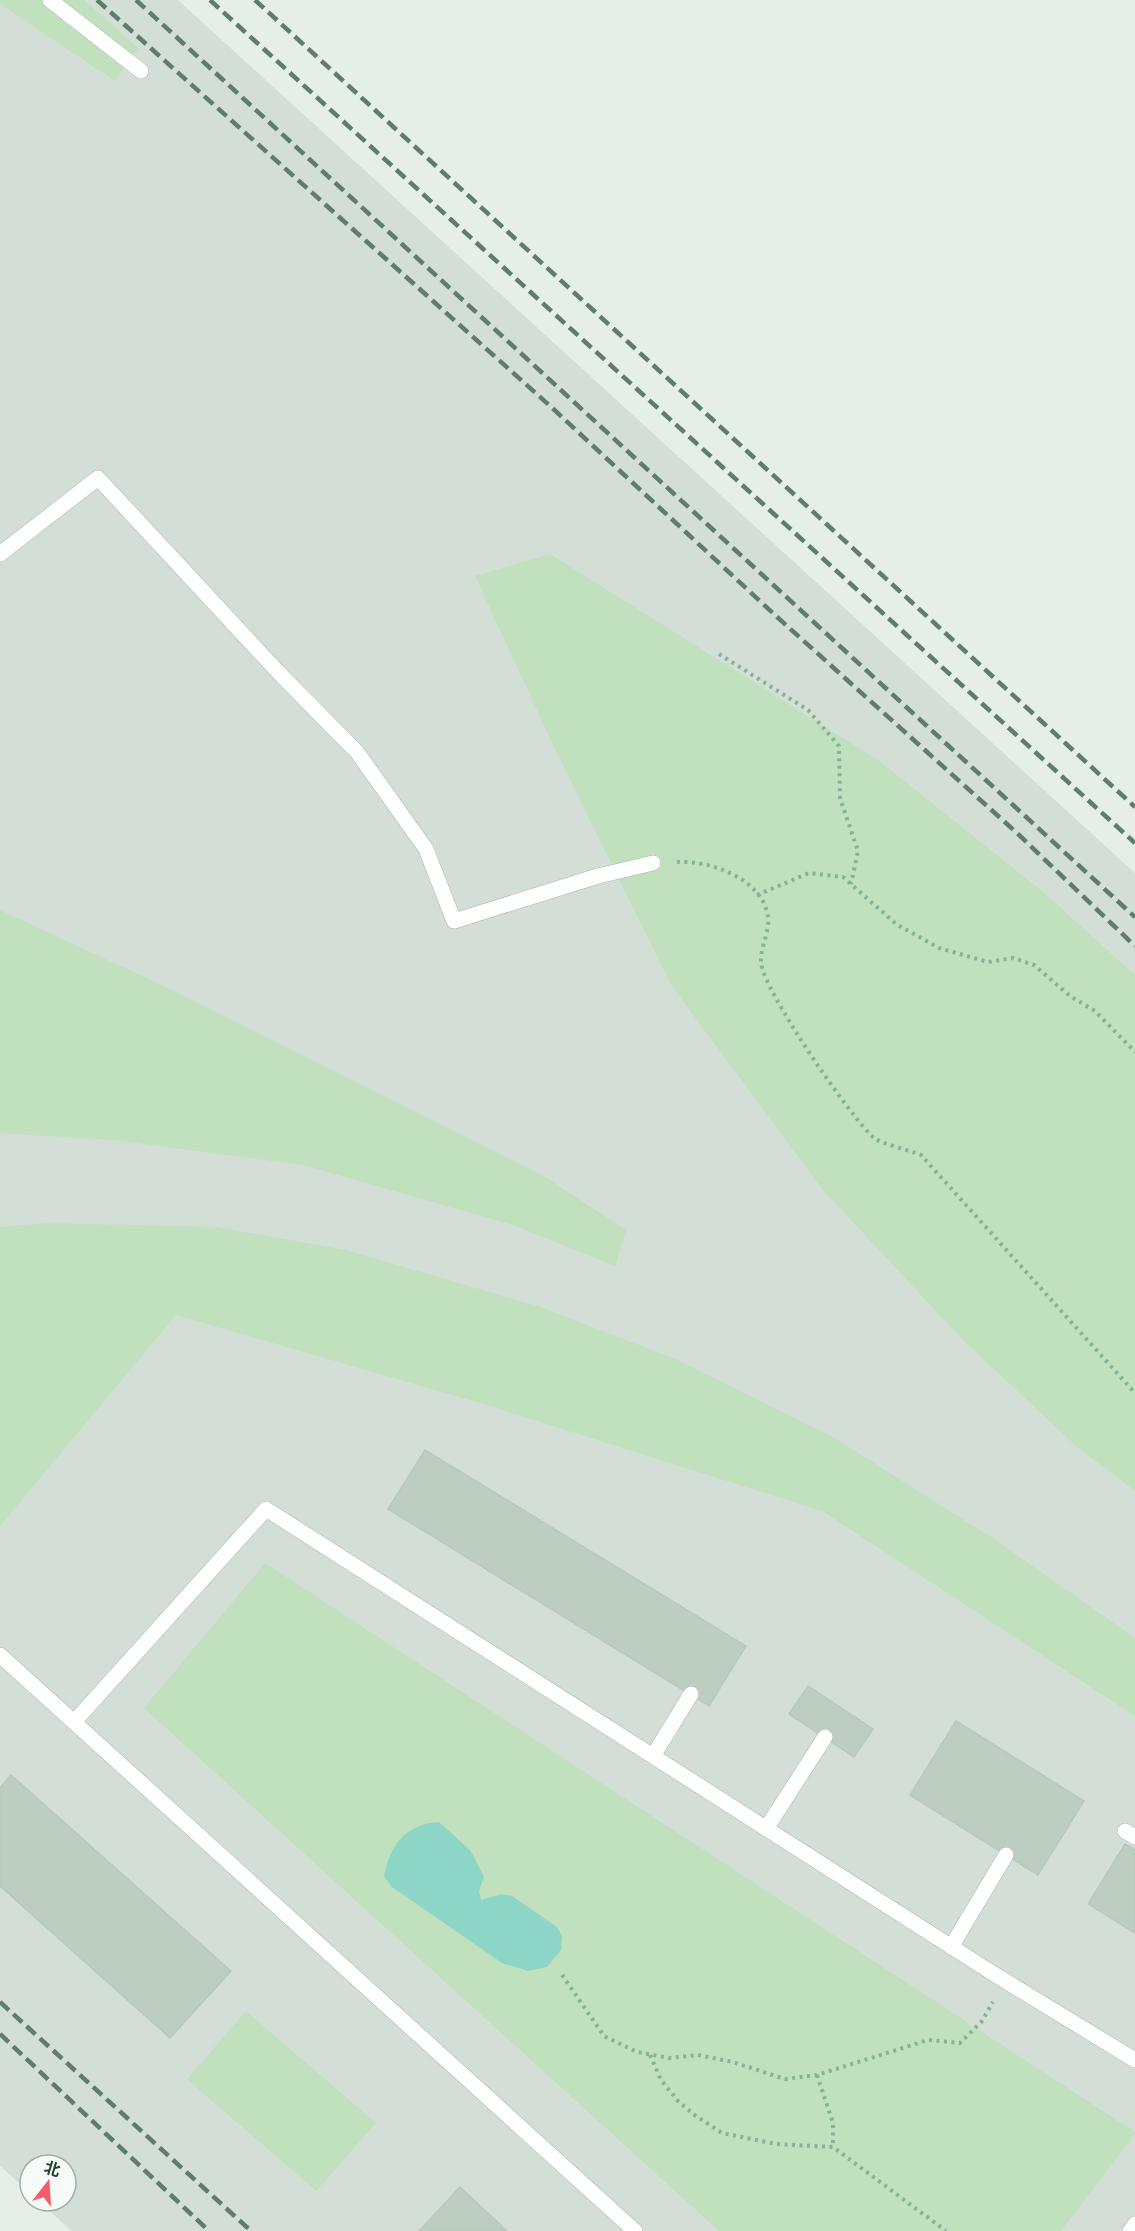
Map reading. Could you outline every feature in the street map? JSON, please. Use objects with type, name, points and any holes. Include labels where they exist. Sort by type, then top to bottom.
[{"type":"lane","points":[[50,0],[141,71]]},
{"type":"lane","points":[[0,554],[98,478],[279,674],[357,752],[426,849],[454,921],[598,876],[653,864]]},
{"type":"lane","points":[[74,1722],[266,1509],[951,1947],[1135,2060]]},
{"type":"lane","points":[[0,1654],[635,2231]]},
{"type":"lane","points":[[653,1756],[691,1695]]},
{"type":"lane","points":[[766,1828],[825,1737]]},
{"type":"lane","points":[[951,1947],[1006,1855]]},
{"type":"lane","points":[[1130,2231],[1135,2224]]},
{"type":"path","points":[[719,654],[808,710],[839,746],[840,798],[858,851],[851,884]]},
{"type":"path","points":[[653,864],[687,861],[721,868],[753,888],[767,912],[766,940],[760,962],[777,999],[829,1085],[875,1139],[921,1155],[1135,1393]]},
{"type":"path","points":[[757,895],[809,873],[843,877],[896,924],[939,948],[988,962],[1013,958],[1034,965],[1070,996],[1095,1011],[1135,1052]]},
{"type":"path","points":[[562,1975],[604,2036],[637,2052],[669,2058],[698,2055],[733,2062],[785,2079],[817,2075],[928,2040],[960,2043],[982,2021],[1005,1980]]},
{"type":"path","points":[[650,2055],[661,2080],[678,2101],[722,2133],[776,2144],[833,2146],[946,2231]]},
{"type":"path","points":[[817,2075],[833,2123],[833,2146]]},
{"type":"shaded area","points":[[0,0],[178,0],[1135,873],[1135,2231],[72,2231],[52,2213],[78,2213],[78,2153],[18,2153],[18,2182],[0,2166]]},
{"type":"green space","points":[[0,0],[84,0],[138,48],[115,81],[0,4]]},
{"type":"green space","points":[[550,554],[878,760],[1043,892],[1135,975],[1135,1491],[1078,1448],[961,1338],[823,1190],[671,985],[552,743],[475,576]]},
{"type":"green space","points":[[0,910],[170,989],[542,1175],[626,1230],[615,1266],[516,1226],[303,1165],[114,1140],[0,1133]]},
{"type":"green space","points":[[44,1223],[217,1227],[346,1250],[541,1307],[675,1359],[833,1437],[994,1539],[1135,1638],[1135,1716],[822,1511],[490,1406],[176,1315],[0,1526],[0,1227]]},
{"type":"green space","points":[[265,1563],[1135,2134],[1061,2231],[719,2231],[144,1708]]},
{"type":"green space","points":[[246,2011],[376,2123],[316,2191],[187,2079]]},
{"type":"water","points":[[439,1822],[470,1850],[484,1876],[479,1891],[481,1900],[502,1894],[512,1896],[557,1927],[562,1936],[561,1950],[547,1967],[528,1971],[502,1963],[392,1887],[384,1876],[395,1846],[401,1838],[417,1827]]},
{"type":"building","points":[[425,1450],[746,1646],[709,1706],[388,1509]]},
{"type":"building","points":[[808,1686],[873,1729],[854,1757],[789,1714]]},
{"type":"building","points":[[956,1721],[1084,1801],[1038,1875],[910,1795]]},
{"type":"building","points":[[11,1775],[231,1971],[170,2038],[0,1886],[0,1788]]},
{"type":"building","points":[[1125,1844],[1135,1850],[1135,1933],[1088,1904]]},
{"type":"building","points":[[460,2187],[507,2231],[419,2231]]},
{"type":"railway","points":[[97,0],[549,405],[776,616],[1017,833],[1135,946]]},
{"type":"railway","points":[[136,0],[1135,917]]},
{"type":"railway","points":[[210,0],[1135,843]]},
{"type":"railway","points":[[255,0],[1135,807]]},
{"type":"railway","points":[[0,2002],[251,2231]]},
{"type":"railway","points":[[0,2034],[209,2231]]}]
